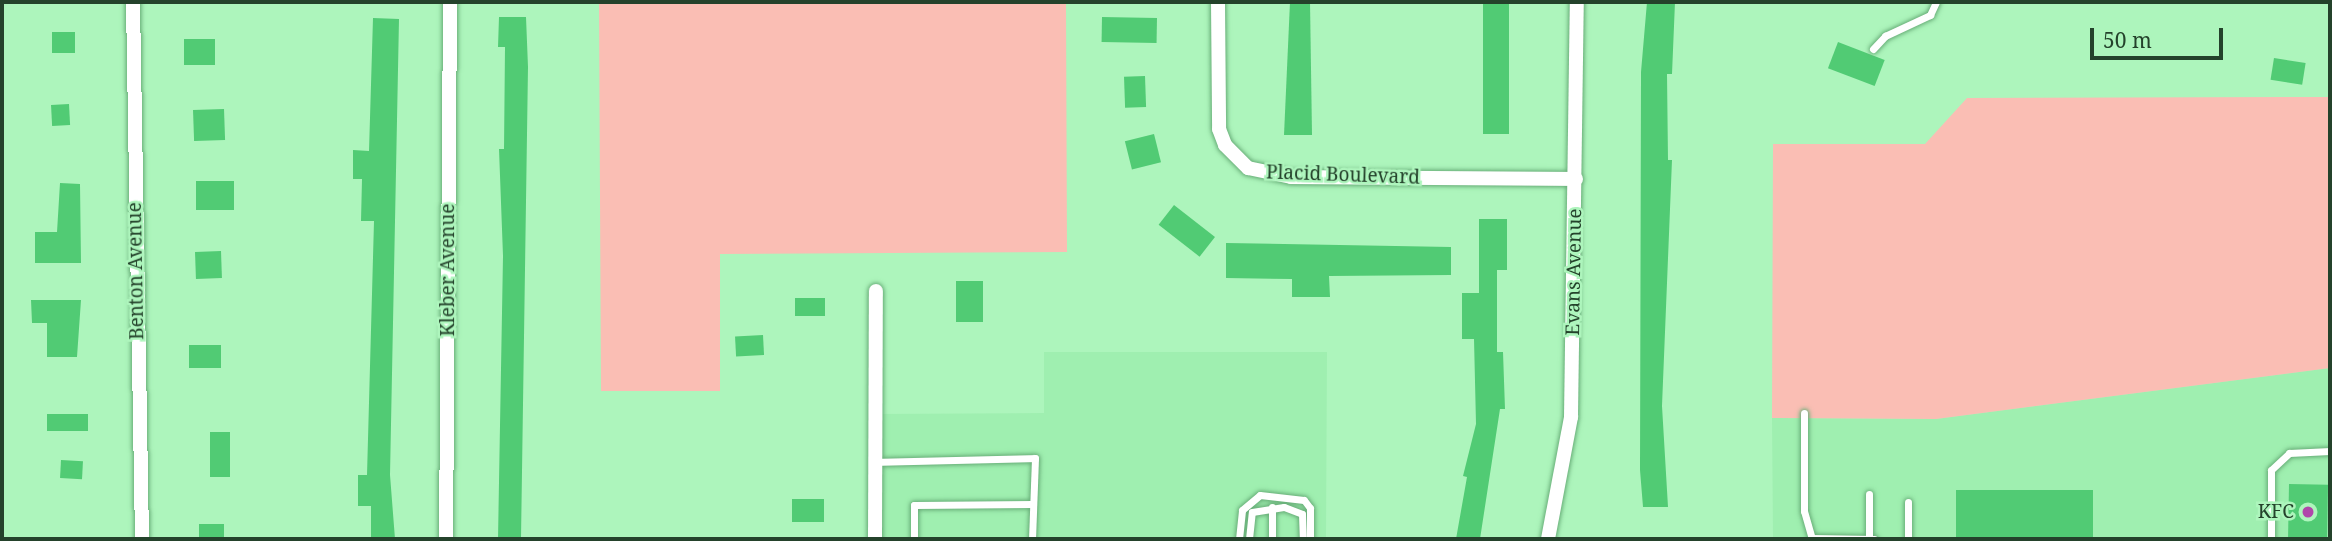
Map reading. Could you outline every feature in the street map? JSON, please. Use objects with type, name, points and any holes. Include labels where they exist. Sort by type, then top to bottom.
[{"type":"street","name":"Benton Avenue","points":[[133,2],[142,539]]},
{"type":"street","name":"Kleber Avenue","points":[[446,539],[450,2]]},
{"type":"street","name":"Placid Boulevard","points":[[1218,2],[1219,129],[1225,145],[1248,169],[1291,177],[1576,179]]},
{"type":"street","name":"Evans Avenue","points":[[1548,539],[1571,416],[1577,2]]},
{"type":"street","points":[[875,539],[876,291]]},
{"type":"lane","points":[[1873,49],[1885,36],[1930,15],[1937,2]]},
{"type":"lane","points":[[1804,413],[1804,511],[1811,537],[1871,538],[1869,494]]},
{"type":"lane","points":[[2271,539],[2272,470],[2289,453],[2330,451]]},
{"type":"lane","points":[[875,462],[1034,458],[1032,539]]},
{"type":"lane","points":[[1238,539],[1242,510],[1259,495],[1304,500],[1310,508],[1310,539]]},
{"type":"lane","points":[[1908,502],[1908,539]]},
{"type":"lane","points":[[914,539],[915,505],[1033,504]]},
{"type":"lane","points":[[1272,507],[1272,539]]},
{"type":"lane","points":[[1249,539],[1252,512],[1272,507],[1302,514],[1303,539]]},
{"type":"shaded area","points":[[599,2],[1066,2],[1067,252],[720,254],[720,391],[601,391]]},
{"type":"shaded area","points":[[2330,97],[2330,368],[1936,419],[1772,418],[1773,144],[1925,144],[1967,98]]},
{"type":"shaded area","points":[[1044,352],[1327,352],[1326,539],[875,539],[876,414],[1044,413]]},
{"type":"shaded area","points":[[2330,368],[2330,539],[1753,539],[1773,538],[1772,418],[1936,419]]},
{"type":"building","points":[[1290,2],[1310,2],[1312,135],[1284,135]]},
{"type":"building","points":[[1483,2],[1509,2],[1509,134],[1483,134]]},
{"type":"building","points":[[1647,2],[1675,2],[1672,74],[1667,74],[1668,160],[1672,160],[1662,406],[1668,507],[1643,507],[1640,470],[1641,72]]},
{"type":"building","points":[[499,17],[526,17],[528,67],[521,539],[498,539],[503,256],[499,149],[504,149],[505,47],[498,47]]},
{"type":"building","points":[[1102,17],[1157,18],[1157,43],[1102,42]]},
{"type":"building","points":[[373,18],[399,19],[390,475],[395,539],[371,539],[371,506],[358,506],[358,475],[367,475],[374,221],[361,221],[362,179],[353,179],[353,150],[369,151]]},
{"type":"building","points":[[52,32],[75,32],[75,53],[52,53]]},
{"type":"building","points":[[184,39],[215,39],[215,65],[184,65]]},
{"type":"building","points":[[1838,42],[1885,60],[1875,86],[1828,68]]},
{"type":"building","points":[[2274,58],[2306,63],[2302,85],[2271,80]]},
{"type":"building","points":[[1145,76],[1146,107],[1125,108],[1124,77]]},
{"type":"building","points":[[69,104],[70,125],[52,126],[51,105]]},
{"type":"building","points":[[224,109],[225,140],[194,141],[193,110]]},
{"type":"building","points":[[1154,134],[1161,162],[1132,169],[1125,141]]},
{"type":"building","points":[[196,181],[234,181],[234,210],[196,210]]},
{"type":"building","points":[[60,183],[80,184],[81,263],[35,263],[35,232],[57,232]]},
{"type":"building","points":[[1174,205],[1215,237],[1200,257],[1159,225]]},
{"type":"building","points":[[1479,219],[1507,219],[1507,270],[1497,270],[1497,352],[1503,352],[1505,409],[1500,409],[1480,539],[1456,539],[1467,477],[1463,476],[1476,424],[1474,339],[1462,339],[1462,293],[1479,293]]},
{"type":"building","points":[[1226,243],[1451,247],[1451,275],[1329,276],[1330,297],[1292,297],[1292,279],[1226,278]]},
{"type":"building","points":[[221,251],[222,278],[196,279],[195,252]]},
{"type":"building","points":[[956,281],[983,281],[983,322],[956,322]]},
{"type":"building","points":[[795,298],[825,298],[825,316],[795,316]]},
{"type":"building","points":[[31,300],[81,300],[77,357],[47,357],[47,323],[32,323]]},
{"type":"building","points":[[763,335],[764,355],[736,356],[735,336]]},
{"type":"building","points":[[189,345],[221,345],[221,368],[189,368]]},
{"type":"building","points":[[47,414],[88,414],[88,431],[47,431]]},
{"type":"building","points":[[210,432],[230,432],[230,477],[210,477]]},
{"type":"building","points":[[61,460],[83,461],[82,479],[60,478]]},
{"type":"building","name":"KFC","points":[[2289,484],[2328,485],[2327,539],[2288,539]]},
{"type":"building","points":[[1956,490],[2093,490],[2093,539],[1956,539]]},
{"type":"building","points":[[792,499],[824,499],[824,522],[792,522]]},
{"type":"building","points":[[199,524],[224,524],[224,539],[199,539]]},
{"type":"place","name":"KFC","points":[[2308,512]]}]
